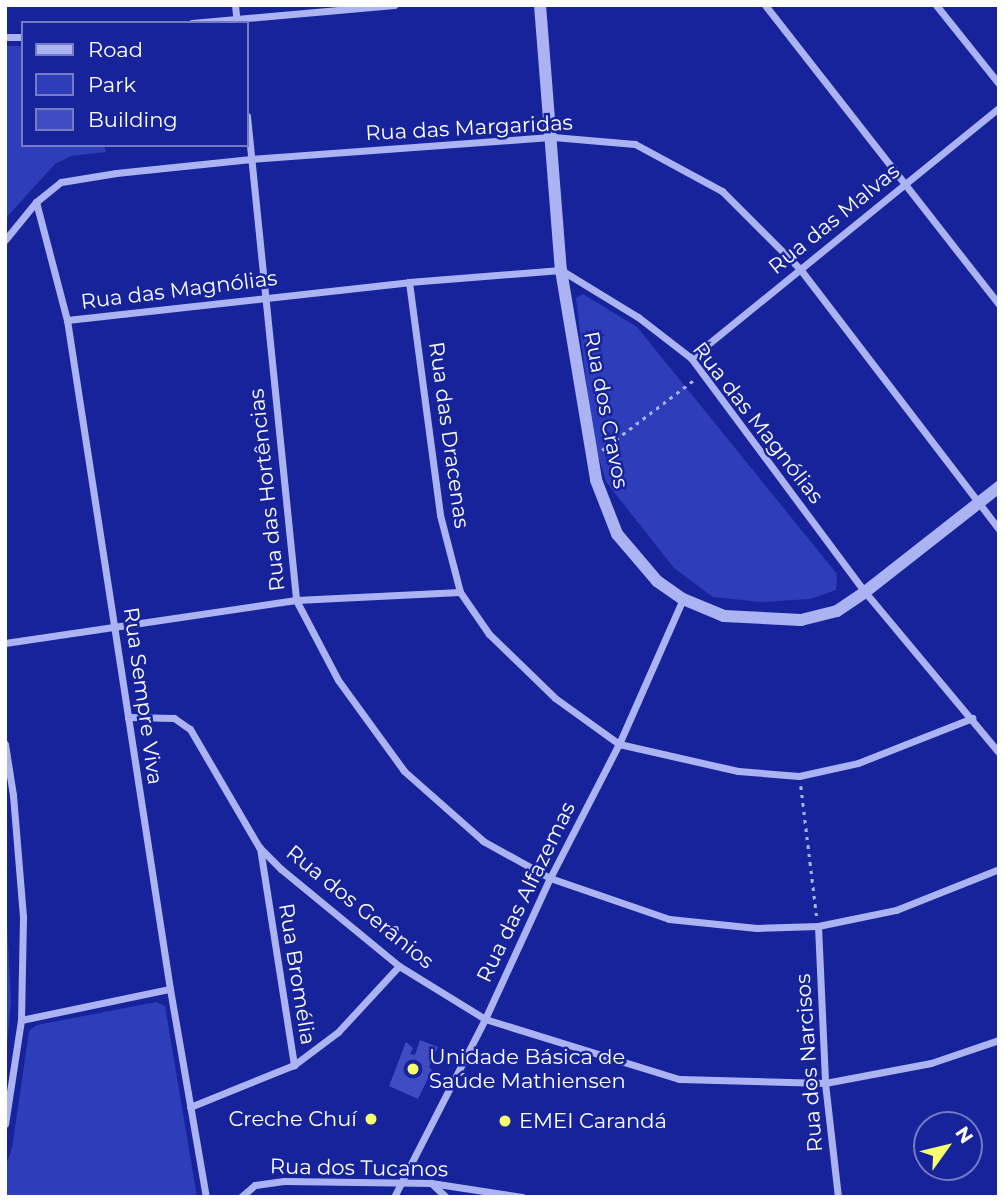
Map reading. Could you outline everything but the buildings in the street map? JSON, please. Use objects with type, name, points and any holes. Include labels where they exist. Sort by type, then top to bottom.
[{"type":"street","points":[[236,5],[237,20],[394,5]]},
{"type":"street","name":"Rua dos Cravos","points":[[540,5],[561,270],[596,480],[617,534],[657,581],[683,599],[724,616],[801,620],[837,611],[999,487]]},
{"type":"street","points":[[765,5],[999,304]]},
{"type":"street","points":[[936,5],[999,84]]},
{"type":"street","name":"Rua das Malvas","points":[[691,358],[999,108]]},
{"type":"street","name":"Rua das Hortências","points":[[248,127],[296,600],[338,680],[404,771],[483,842],[550,878],[669,919],[757,928],[818,926],[896,910],[999,869]]},
{"type":"street","name":"Rua das Margaridas","points":[[5,240],[36,202],[61,182],[251,159],[552,137],[635,144],[722,191],[800,269],[999,529]]},
{"type":"street","name":"Rua Sempre Viva","points":[[36,202],[67,320],[170,989],[206,1197]]},
{"type":"street","name":"Rua das Magnólias","points":[[67,320],[409,282],[561,270],[638,317],[691,358],[865,592],[999,752]]},
{"type":"street","name":"Rua das Dracenas","points":[[409,282],[440,515],[460,592],[489,634],[555,698],[618,744],[738,771],[799,776],[858,763],[972,718]]},
{"type":"street","points":[[5,643],[296,600],[460,592]]},
{"type":"street","name":"Rua das Alfazemas","points":[[394,1197],[485,1019],[550,878],[618,744],[683,599]]},
{"type":"street","name":"Rua dos Gerânios","points":[[128,717],[174,718],[190,729],[260,848],[399,966],[485,1019],[679,1079],[825,1083],[931,1063],[999,1040]]},
{"type":"street","points":[[5,744],[13,794],[23,917],[21,1020],[5,1124]]},
{"type":"street","name":"Rua Bromélia","points":[[260,848],[293,1065]]},
{"type":"street","name":"Rua dos Narcisos","points":[[818,926],[825,1083],[838,1197]]},
{"type":"street","points":[[190,1107],[293,1065],[338,1032],[399,966]]},
{"type":"street","points":[[21,1020],[170,989]]},
{"type":"street","name":"Rua dos Tucanos","points":[[242,1197],[255,1185],[285,1181],[431,1183],[522,1197]]},
{"type":"street","points":[[431,1183],[446,1197]]},
{"type":"path","points":[[592,457],[702,373]]},
{"type":"path","points":[[799,776],[818,926]]},
{"type":"green space","points":[[5,46],[21,46],[21,147],[105,147],[106,152],[71,156],[55,164],[5,219]]},
{"type":"green space","points":[[583,294],[637,327],[837,574],[836,590],[810,599],[761,602],[713,597],[674,568],[606,482],[593,438],[576,298]]},
{"type":"green space","points":[[5,884],[11,1002],[5,1065]]},
{"type":"green space","points":[[156,1002],[165,1006],[197,1197],[5,1197],[5,1168],[12,1148],[29,1031],[37,1025]]},
{"type":"place","name":"Unidade Básica de Saúde Mathiensen","points":[[413,1069]]},
{"type":"place","name":"Creche Chuí","points":[[371,1119]]},
{"type":"place","name":"EMEI Carandá","points":[[505,1121]]}]
